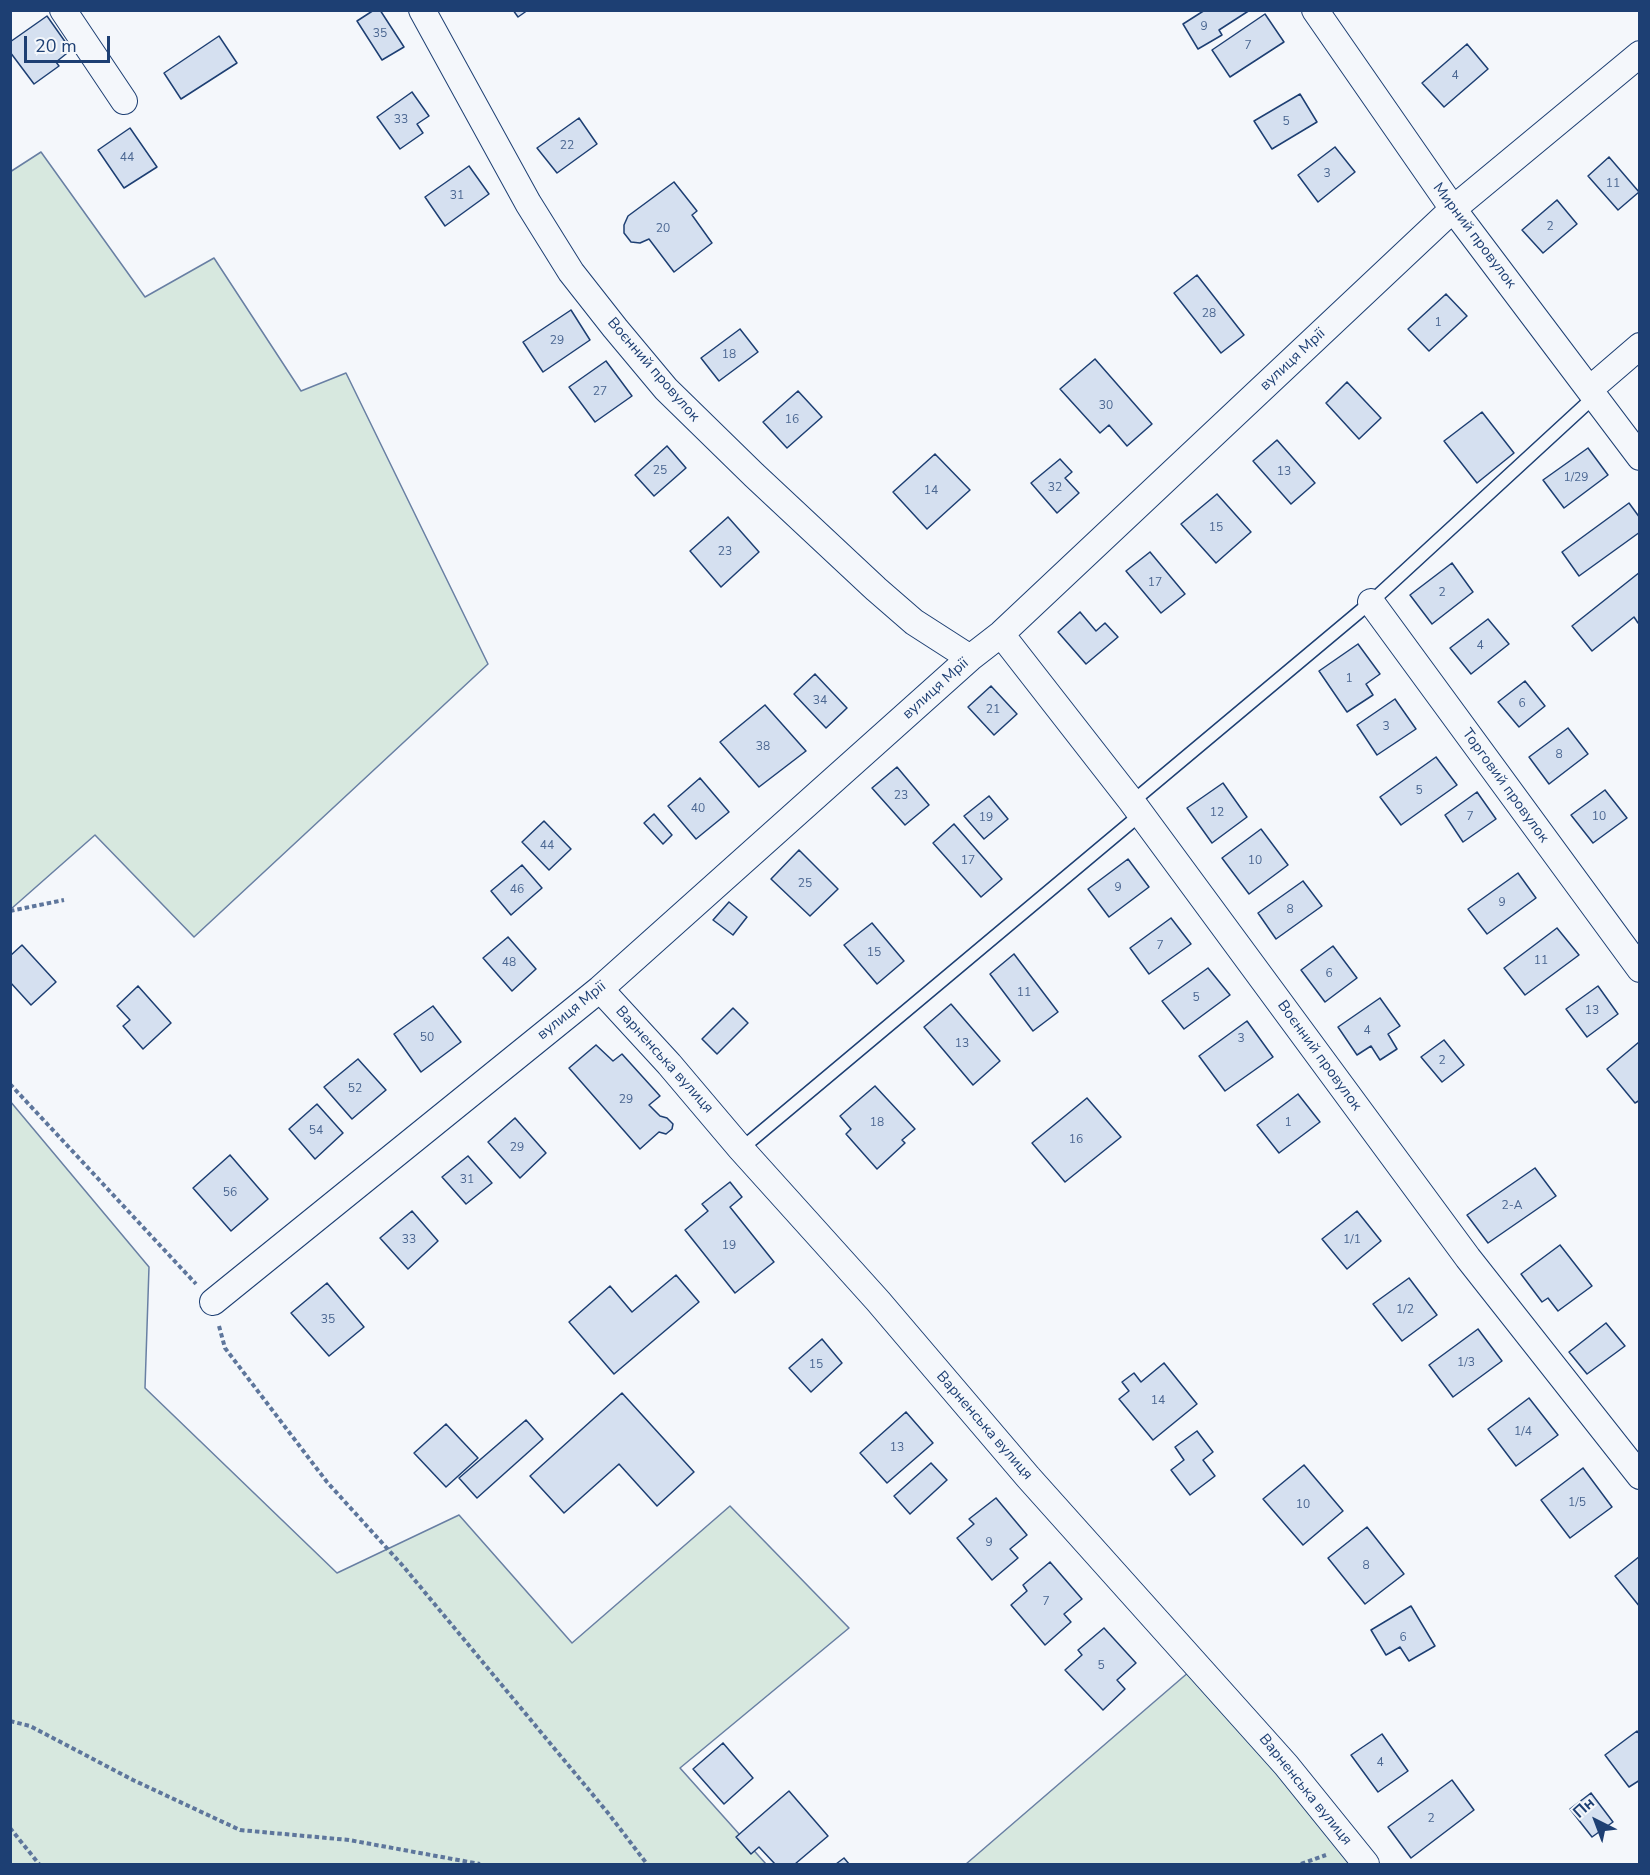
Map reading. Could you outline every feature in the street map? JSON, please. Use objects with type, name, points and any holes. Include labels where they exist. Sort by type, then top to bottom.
[{"type":"street","points":[[63,10],[124,100]]},
{"type":"street","name":"Воєнний провулок","points":[[422,10],[528,203],[565,262],[615,328],[666,389],[745,468],[876,589],[914,622],[970,658]]},
{"type":"street","name":"Мирний провулок","points":[[1315,10],[1453,209],[1640,457]]},
{"type":"street","name":"вулиця Мрії","points":[[213,1302],[600,989],[970,658],[1001,634],[1453,209],[1640,54]]},
{"type":"street","points":[[1592,392],[1640,346]]},
{"type":"street","name":"Торговий провулок","points":[[1371,602],[1640,969]]},
{"type":"street","name":"Воєнний провулок","points":[[1001,634],[1137,808],[1468,1258],[1640,1476]]},
{"type":"street","name":"Варненська вулиця","points":[[600,989],[878,1301],[1028,1477],[1278,1756],[1366,1864]]},
{"type":"lane","points":[[741,1149],[1137,808],[1371,602],[1592,392]]},
{"type":"path","points":[[10,911],[64,900]]},
{"type":"path","points":[[10,1084],[213,1302],[225,1348],[327,1482],[411,1575],[608,1813],[647,1864]]},
{"type":"path","points":[[10,1721],[30,1726],[132,1780],[240,1830],[349,1840],[480,1864]]},
{"type":"path","points":[[10,1828],[39,1864]]},
{"type":"shaded area","points":[[41,152],[145,297],[214,258],[301,391],[346,373],[488,664],[194,937],[95,835],[11,909],[10,172]]},
{"type":"shaded area","points":[[10,1101],[149,1267],[145,1388],[337,1573],[459,1515],[572,1643],[730,1506],[849,1628],[680,1768],[766,1864],[11,1864]]},
{"type":"shaded area","points":[[1197,1665],[1366,1864],[966,1864]]},
{"type":"building","points":[[374,10],[380,10],[404,47],[382,60],[357,21]]},
{"type":"building","points":[[513,10],[528,10],[518,17]]},
{"type":"building","points":[[1205,10],[1250,10],[1219,30],[1222,35],[1198,49],[1183,24]]},
{"type":"building","points":[[1265,14],[1284,42],[1230,77],[1212,50]]},
{"type":"building","points":[[47,16],[71,50],[56,62],[59,66],[34,84],[10,52],[10,42]]},
{"type":"building","points":[[219,36],[237,63],[181,99],[164,73]]},
{"type":"building","points":[[1467,44],[1488,69],[1444,107],[1422,83]]},
{"type":"building","points":[[412,92],[429,116],[417,124],[423,133],[400,149],[377,117]]},
{"type":"building","points":[[1300,94],[1317,122],[1272,149],[1254,121]]},
{"type":"building","points":[[579,118],[597,144],[557,173],[537,148]]},
{"type":"building","points":[[130,128],[157,167],[124,188],[98,150]]},
{"type":"building","points":[[1335,147],[1355,172],[1318,202],[1298,175]]},
{"type":"building","points":[[1609,157],[1639,192],[1618,210],[1588,176]]},
{"type":"building","points":[[469,166],[489,194],[445,226],[425,197]]},
{"type":"building","points":[[674,182],[697,211],[692,215],[712,243],[674,272],[649,239],[640,243],[631,242],[624,233],[624,225],[628,216]]},
{"type":"building","points":[[1557,200],[1577,224],[1543,253],[1522,230]]},
{"type":"building","points":[[1197,275],[1244,335],[1221,353],[1174,293]]},
{"type":"building","points":[[1446,294],[1467,316],[1429,351],[1408,329]]},
{"type":"building","points":[[571,310],[590,340],[543,372],[523,342]]},
{"type":"building","points":[[740,329],[758,352],[719,381],[701,358]]},
{"type":"building","points":[[1095,359],[1152,424],[1127,446],[1109,425],[1100,433],[1060,389]]},
{"type":"building","points":[[606,361],[632,396],[595,422],[569,387]]},
{"type":"building","points":[[1347,382],[1381,418],[1359,439],[1326,403]]},
{"type":"building","points":[[798,391],[822,417],[787,448],[763,422]]},
{"type":"building","points":[[1482,412],[1514,453],[1477,483],[1444,441]]},
{"type":"building","points":[[1277,440],[1315,483],[1291,504],[1253,461]]},
{"type":"building","points":[[667,446],[686,468],[654,496],[635,475]]},
{"type":"building","points":[[1588,448],[1608,475],[1564,508],[1543,480]]},
{"type":"building","points":[[935,454],[970,490],[927,529],[893,492]]},
{"type":"building","points":[[1060,459],[1072,472],[1065,478],[1079,493],[1057,513],[1031,483]]},
{"type":"building","points":[[1217,494],[1251,532],[1216,563],[1181,524]]},
{"type":"building","points":[[1629,503],[1640,518],[1640,532],[1579,576],[1562,552]]},
{"type":"building","points":[[728,517],[759,552],[721,587],[690,551]]},
{"type":"building","points":[[1150,552],[1185,594],[1161,613],[1126,571]]},
{"type":"building","points":[[1452,563],[1473,592],[1432,624],[1410,595]]},
{"type":"building","points":[[1640,572],[1640,621],[1638,623],[1634,617],[1592,651],[1572,626]]},
{"type":"building","points":[[1080,612],[1096,631],[1105,623],[1118,637],[1086,664],[1058,632]]},
{"type":"building","points":[[1488,619],[1509,644],[1471,674],[1450,648]]},
{"type":"building","points":[[1358,644],[1380,674],[1366,684],[1373,695],[1347,712],[1319,671]]},
{"type":"building","points":[[815,674],[847,708],[826,728],[794,694]]},
{"type":"building","points":[[1525,681],[1545,706],[1519,727],[1498,702]]},
{"type":"building","points":[[991,686],[1017,714],[994,735],[968,707]]},
{"type":"building","points":[[1395,699],[1416,729],[1377,755],[1357,725]]},
{"type":"building","points":[[765,705],[806,751],[759,787],[720,742]]},
{"type":"building","points":[[1568,728],[1588,754],[1549,784],[1529,757]]},
{"type":"building","points":[[1436,757],[1457,785],[1401,825],[1380,797]]},
{"type":"building","points":[[897,767],[929,805],[905,825],[872,788]]},
{"type":"building","points":[[700,778],[729,812],[696,839],[668,806]]},
{"type":"building","points":[[1223,783],[1247,817],[1212,843],[1187,808]]},
{"type":"building","points":[[1605,790],[1627,818],[1593,843],[1571,815]]},
{"type":"building","points":[[1477,792],[1496,819],[1463,842],[1445,815]]},
{"type":"building","points":[[989,796],[1008,819],[984,839],[964,816]]},
{"type":"building","points":[[654,814],[672,835],[663,844],[644,823]]},
{"type":"building","points":[[544,821],[571,849],[549,870],[522,842]]},
{"type":"building","points":[[954,824],[1002,879],[981,897],[933,843]]},
{"type":"building","points":[[1261,829],[1288,865],[1249,894],[1222,858]]},
{"type":"building","points":[[799,850],[838,889],[810,916],[771,879]]},
{"type":"building","points":[[1128,859],[1149,887],[1109,917],[1088,889]]},
{"type":"building","points":[[522,865],[542,888],[511,915],[491,891]]},
{"type":"building","points":[[1518,873],[1536,898],[1487,934],[1468,909]]},
{"type":"building","points":[[1303,881],[1322,906],[1276,939],[1258,913]]},
{"type":"building","points":[[729,902],[747,917],[733,935],[713,920]]},
{"type":"building","points":[[1171,918],[1191,944],[1149,974],[1130,948]]},
{"type":"building","points":[[872,923],[904,961],[877,984],[844,945]]},
{"type":"building","points":[[1557,928],[1579,955],[1525,995],[1504,968]]},
{"type":"building","points":[[508,937],[536,969],[512,991],[483,958]]},
{"type":"building","points":[[22,945],[56,982],[31,1005],[10,982],[10,956]]},
{"type":"building","points":[[1333,946],[1357,978],[1325,1002],[1301,970]]},
{"type":"building","points":[[1014,954],[1058,1012],[1033,1031],[990,974]]},
{"type":"building","points":[[1208,968],[1230,995],[1184,1029],[1162,1001]]},
{"type":"building","points":[[138,986],[171,1023],[143,1049],[123,1026],[130,1020],[117,1006]]},
{"type":"building","points":[[1598,986],[1618,1014],[1587,1037],[1566,1009]]},
{"type":"building","points":[[1380,998],[1400,1026],[1388,1034],[1397,1049],[1380,1060],[1371,1046],[1357,1055],[1338,1027]]},
{"type":"building","points":[[951,1004],[1000,1061],[973,1085],[924,1027]]},
{"type":"building","points":[[433,1006],[461,1042],[421,1072],[394,1034]]},
{"type":"building","points":[[733,1008],[748,1023],[717,1054],[702,1039]]},
{"type":"building","points":[[1247,1021],[1273,1057],[1225,1091],[1199,1056]]},
{"type":"building","points":[[1444,1040],[1464,1065],[1442,1082],[1421,1057]]},
{"type":"building","points":[[1639,1042],[1640,1100],[1635,1103],[1607,1069]]},
{"type":"building","points":[[596,1045],[613,1061],[622,1054],[660,1096],[649,1105],[673,1124],[672,1129],[666,1134],[659,1132],[640,1149],[569,1068]]},
{"type":"building","points":[[358,1059],[386,1090],[352,1119],[324,1087]]},
{"type":"building","points":[[875,1086],[915,1129],[902,1140],[905,1143],[877,1169],[846,1134],[851,1129],[840,1116]]},
{"type":"building","points":[[1298,1094],[1320,1122],[1279,1153],[1257,1125]]},
{"type":"building","points":[[1087,1098],[1121,1137],[1065,1182],[1032,1143]]},
{"type":"building","points":[[317,1104],[343,1133],[315,1159],[289,1129]]},
{"type":"building","points":[[515,1118],[546,1153],[520,1178],[488,1142]]},
{"type":"building","points":[[230,1155],[268,1199],[231,1231],[193,1188]]},
{"type":"building","points":[[468,1156],[492,1183],[466,1204],[442,1177]]},
{"type":"building","points":[[1535,1168],[1556,1196],[1488,1243],[1467,1215]]},
{"type":"building","points":[[730,1182],[742,1197],[730,1207],[774,1262],[735,1293],[685,1230],[708,1211],[702,1204]]},
{"type":"building","points":[[412,1211],[438,1241],[408,1269],[380,1238]]},
{"type":"building","points":[[1357,1211],[1381,1241],[1347,1269],[1322,1239]]},
{"type":"building","points":[[1560,1245],[1592,1286],[1558,1311],[1548,1298],[1542,1302],[1521,1274]]},
{"type":"building","points":[[676,1275],[699,1302],[614,1374],[569,1322],[610,1286],[632,1312]]},
{"type":"building","points":[[1409,1278],[1437,1315],[1402,1341],[1373,1304]]},
{"type":"building","points":[[327,1283],[364,1327],[329,1356],[291,1313]]},
{"type":"building","points":[[1606,1323],[1625,1346],[1587,1374],[1569,1352]]},
{"type":"building","points":[[1478,1329],[1502,1361],[1453,1397],[1429,1365]]},
{"type":"building","points":[[822,1339],[842,1363],[811,1392],[789,1368]]},
{"type":"building","points":[[1164,1363],[1197,1404],[1153,1440],[1119,1399],[1129,1391],[1122,1382],[1134,1373],[1141,1382]]},
{"type":"building","points":[[622,1393],[694,1472],[657,1506],[619,1464],[564,1513],[530,1476]]},
{"type":"building","points":[[1529,1398],[1558,1435],[1516,1466],[1488,1429]]},
{"type":"building","points":[[906,1412],[933,1443],[887,1483],[860,1453]]},
{"type":"building","points":[[526,1420],[543,1439],[477,1498],[459,1478]]},
{"type":"building","points":[[446,1424],[478,1458],[446,1487],[414,1453]]},
{"type":"building","points":[[1197,1431],[1213,1452],[1203,1460],[1215,1476],[1190,1495],[1171,1470],[1184,1460],[1175,1447]]},
{"type":"building","points":[[931,1463],[947,1480],[910,1514],[894,1496]]},
{"type":"building","points":[[1304,1465],[1343,1511],[1303,1545],[1263,1499]]},
{"type":"building","points":[[1583,1468],[1612,1507],[1570,1538],[1541,1500]]},
{"type":"building","points":[[996,1498],[1027,1535],[1010,1549],[1018,1558],[992,1580],[957,1538],[974,1524],[969,1519]]},
{"type":"building","points":[[1367,1527],[1404,1574],[1365,1604],[1328,1558]]},
{"type":"building","points":[[1640,1556],[1640,1607],[1615,1576]]},
{"type":"building","points":[[1050,1562],[1082,1599],[1064,1614],[1071,1622],[1045,1645],[1011,1605],[1027,1591],[1023,1585]]},
{"type":"building","points":[[1411,1606],[1435,1646],[1409,1661],[1400,1647],[1386,1655],[1371,1630]]},
{"type":"building","points":[[1104,1628],[1136,1663],[1117,1680],[1125,1689],[1103,1710],[1065,1670],[1082,1655],[1078,1650]]},
{"type":"building","points":[[1637,1731],[1640,1735],[1640,1780],[1629,1787],[1605,1755]]},
{"type":"building","points":[[1382,1734],[1408,1771],[1378,1792],[1351,1755]]},
{"type":"building","points":[[723,1743],[753,1778],[724,1804],[693,1769]]},
{"type":"building","points":[[1452,1780],[1474,1810],[1411,1858],[1388,1827]]},
{"type":"building","points":[[789,1791],[828,1836],[795,1864],[775,1864],[759,1847],[751,1854],[736,1837]]},
{"type":"building","points":[[1591,1793],[1613,1822],[1592,1837],[1570,1809]]},
{"type":"building","points":[[844,1858],[849,1864],[836,1864]]}]
